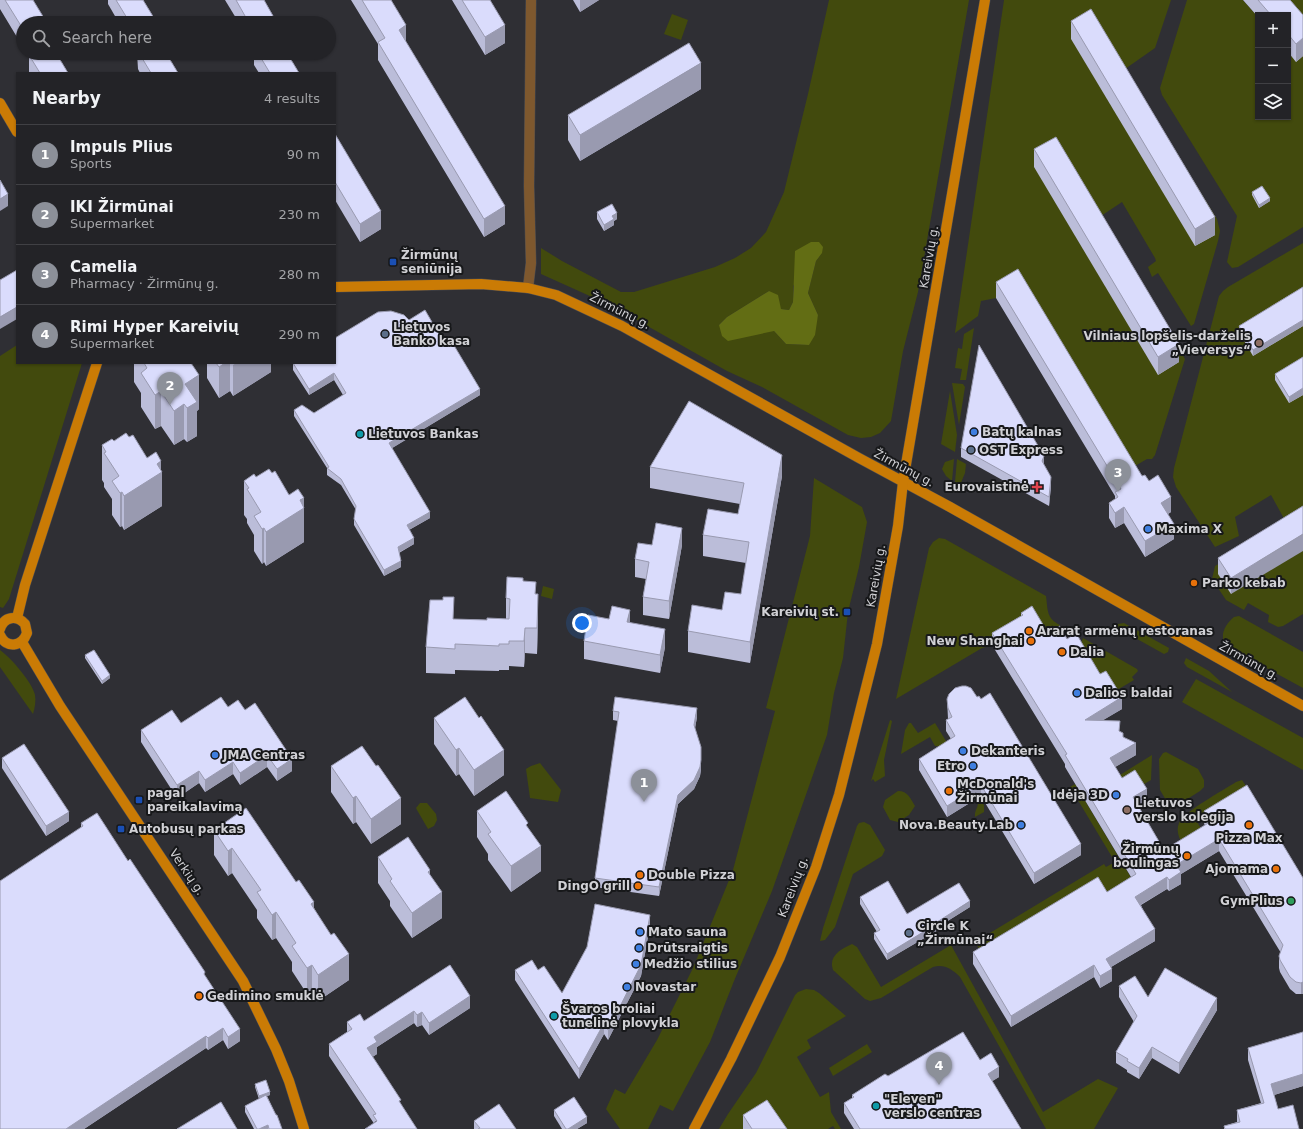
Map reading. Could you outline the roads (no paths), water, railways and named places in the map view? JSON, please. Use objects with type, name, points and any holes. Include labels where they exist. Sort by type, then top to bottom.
[{"type":"main road","name":"Kareivių g.","points":[[694,1129],[731,1059],[780,957],[816,867],[837,802],[877,644],[985,0]]},
{"type":"main road","points":[[0,103],[16,130]]},
{"type":"main road","name":"Žirmūnų g.","points":[[336,287],[481,284],[528,288],[556,295],[622,326],[1303,706]]},
{"type":"main road","points":[[17,618],[25,586],[97,364]]},
{"type":"main road","points":[[0,629],[4,621],[17,618],[21,620],[27,633],[22,642],[18,644],[9,644],[2,639],[0,634]]},
{"type":"main road","name":"Verkių g.","points":[[22,642],[64,712],[243,981],[282,1064],[304,1129]]},
{"type":"street","points":[[528,288],[531,257],[529,186],[531,0]]},
{"type":"place","name":"Žirmūnų seniūnija","points":[[393,262]]},
{"type":"place","name":"Lietuvos Banko kasa","points":[[385,334]]},
{"type":"place","name":"Vilniaus lopšelis-darželis „Vieversys“","points":[[1259,343]]},
{"type":"place","name":"IKI Žirmūnai","points":[[170,405]]},
{"type":"place","name":"Batų kalnas","points":[[974,432]]},
{"type":"place","name":"Lietuvos Bankas","points":[[360,434]]},
{"type":"place","name":"OST Express","points":[[971,450]]},
{"type":"place","name":"Eurovaistinė","points":[[1037,487]]},
{"type":"place","name":"Camelia","points":[[1118,492]]},
{"type":"place","name":"Maxima X","points":[[1148,529]]},
{"type":"place","name":"Parko kebab","points":[[1194,583]]},
{"type":"place","name":"Kareivių st.","points":[[847,612]]},
{"type":"place","name":"Ararat armėnų restoranas","points":[[1029,631]]},
{"type":"place","name":"New Shanghai","points":[[1031,641]]},
{"type":"place","name":"Dalia","points":[[1062,652]]},
{"type":"place","name":"Dalios baldai","points":[[1077,693]]},
{"type":"place","name":"Dekanteris","points":[[963,751]]},
{"type":"place","name":"JMA Centras","points":[[215,755]]},
{"type":"place","name":"Etro","points":[[973,766]]},
{"type":"place","name":"McDonald's Žirmūnai","points":[[949,791]]},
{"type":"place","name":"Idėja 3D","points":[[1116,795]]},
{"type":"place","name":"pagal pareikalavimą","points":[[139,800]]},
{"type":"place","name":"Impuls Plius","points":[[644,802]]},
{"type":"place","name":"Lietuvos verslo kolegija","points":[[1127,810]]},
{"type":"place","name":"Nova.Beauty.Lab","points":[[1021,825]]},
{"type":"place","name":"Pizza Max","points":[[1249,825]]},
{"type":"place","name":"Autobusų parkas","points":[[121,829]]},
{"type":"place","name":"Žirmūnų boulingas","points":[[1187,856]]},
{"type":"place","name":"Ajomama","points":[[1276,869]]},
{"type":"place","name":"Double Pizza","points":[[640,875]]},
{"type":"place","name":"DingO grill","points":[[638,886]]},
{"type":"place","name":"GymPlius","points":[[1291,901]]},
{"type":"place","name":"Mato sauna","points":[[640,932]]},
{"type":"place","name":"Circle K „Žirmūnai“","points":[[909,933]]},
{"type":"place","name":"Drūtsraigtis","points":[[639,948]]},
{"type":"place","name":"Medžio stilius","points":[[636,964]]},
{"type":"place","name":"Novastar","points":[[627,987]]},
{"type":"place","name":"Gedimino smuklė","points":[[199,996]]},
{"type":"place","name":"Švaros broliai tunelinė plovykla","points":[[554,1016]]},
{"type":"place","name":"Rimi Hyper Kareivių","points":[[939,1085]]},
{"type":"place","name":"\"Eleven\" verslo centras","points":[[876,1106]]}]
